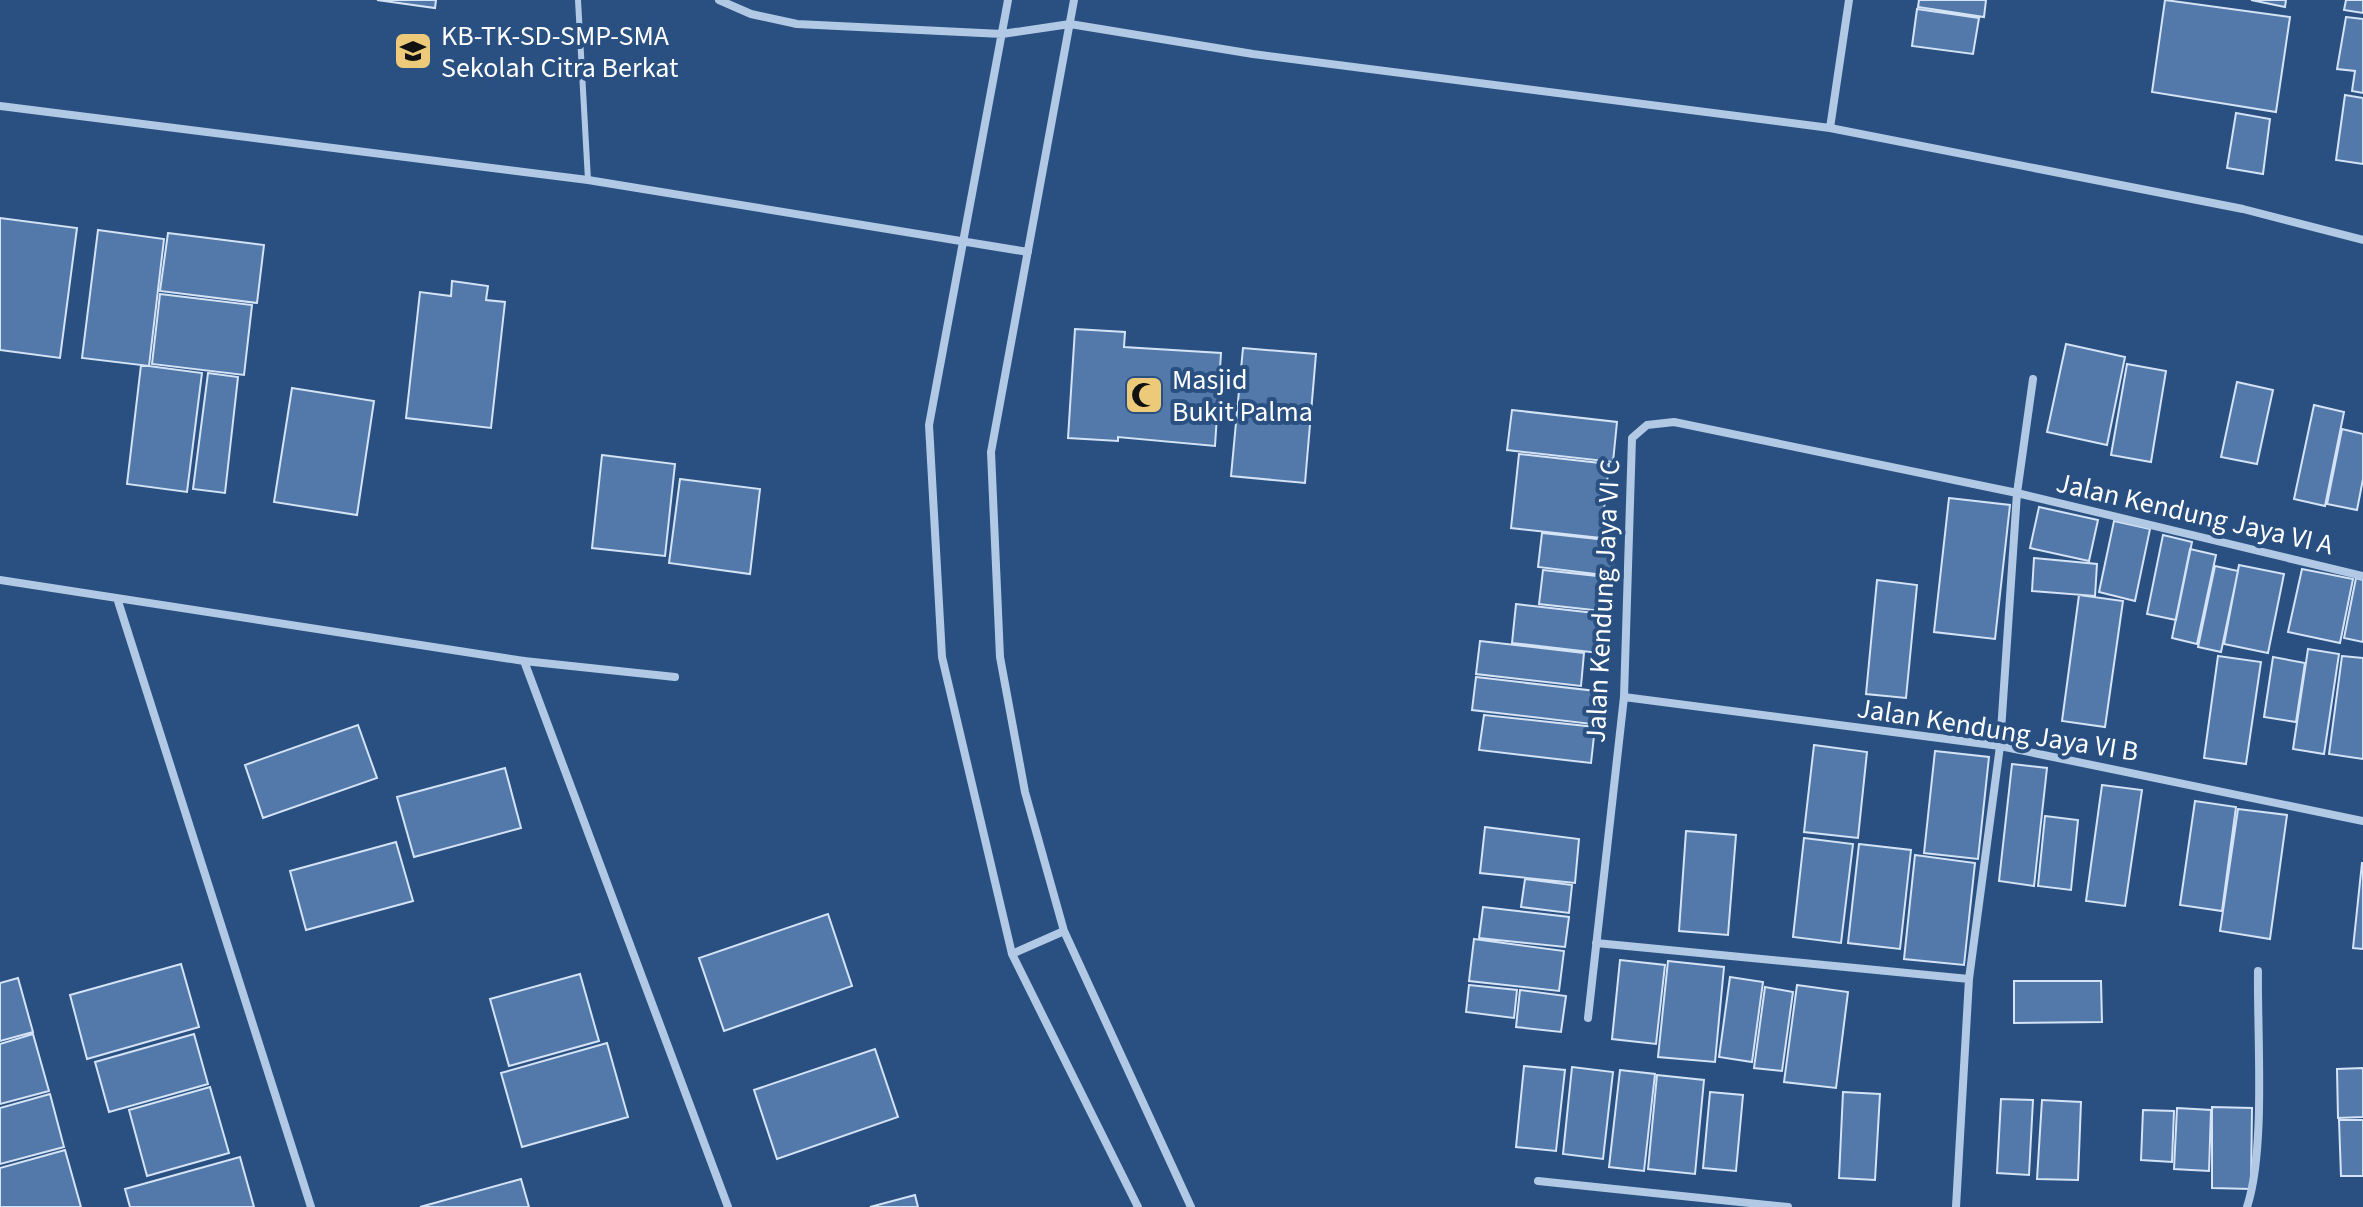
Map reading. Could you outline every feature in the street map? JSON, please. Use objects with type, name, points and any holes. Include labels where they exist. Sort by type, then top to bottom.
[{"type":"street","points":[[719,0],[751,14],[797,24],[1002,34],[1070,24],[1253,54],[1830,128],[2243,209],[2363,240]]},
{"type":"street","points":[[1008,0],[929,425],[942,657],[1012,954],[1138,1207]]},
{"type":"street","points":[[1074,0],[991,452],[1000,657],[1025,792],[1064,931],[1191,1207]]},
{"type":"street","points":[[1830,128],[1849,0]]},
{"type":"street","points":[[0,106],[588,180],[1028,252]]},
{"type":"street","points":[[1956,1207],[1969,979],[2000,746],[2017,493],[2033,379]]},
{"type":"street","name":"Jalan Kendung Jaya VI C","points":[[1588,1018],[1624,697],[1632,438],[1647,425],[1674,422],[2017,493]]},
{"type":"street","name":"Jalan Kendung Jaya VI A","points":[[2017,493],[2363,576]]},
{"type":"street","points":[[0,580],[524,661],[675,677]]},
{"type":"street","points":[[117,598],[311,1207]]},
{"type":"street","points":[[524,661],[728,1207]]},
{"type":"street","name":"Jalan Kendung Jaya VI B","points":[[1624,697],[2000,746],[2363,821]]},
{"type":"street","points":[[1012,954],[1064,931]]},
{"type":"street","points":[[1596,943],[1969,979]]},
{"type":"street","points":[[2247,1207],[2252,1191],[2257,1118],[2258,971]]},
{"type":"street","points":[[1538,1181],[1788,1207]]},
{"type":"lane","points":[[578,0],[588,180]]},
{"type":"building","points":[[377,0],[436,0],[435,8]]},
{"type":"building","points":[[1919,0],[1986,0],[1984,17],[1918,7]]},
{"type":"building","points":[[2165,0],[2290,17],[2276,112],[2152,92]]},
{"type":"building","points":[[2251,0],[2286,0],[2285,7]]},
{"type":"building","points":[[2346,0],[2363,0],[2363,13],[2344,10]]},
{"type":"building","points":[[1917,9],[1979,18],[1973,54],[1912,46]]},
{"type":"building","points":[[2346,17],[2363,19],[2363,93],[2352,91],[2355,71],[2337,69]]},
{"type":"building","points":[[2345,95],[2363,98],[2363,164],[2336,160]]},
{"type":"building","points":[[2236,113],[2270,119],[2263,174],[2227,168]]},
{"type":"building","points":[[0,218],[77,228],[60,358],[0,350]]},
{"type":"building","points":[[98,230],[164,239],[149,366],[82,358]]},
{"type":"building","points":[[168,233],[264,245],[257,303],[160,291]]},
{"type":"building","points":[[452,281],[488,286],[486,300],[505,302],[491,428],[406,418],[420,292],[451,296]]},
{"type":"building","points":[[160,294],[252,305],[244,375],[152,364]]},
{"type":"building","name":"Masjid Bukit Palma","points":[[1075,329],[1125,332],[1124,347],[1221,353],[1215,446],[1118,437],[1118,441],[1068,438]]},
{"type":"building","points":[[2066,344],[2125,357],[2107,445],[2047,432]]},
{"type":"building","points":[[1243,348],[1316,354],[1305,483],[1231,476]]},
{"type":"building","points":[[2127,364],[2166,371],[2151,462],[2111,455]]},
{"type":"building","points":[[141,365],[202,373],[187,492],[127,484]]},
{"type":"building","points":[[208,373],[238,377],[225,493],[193,489]]},
{"type":"building","points":[[2237,382],[2273,390],[2257,464],[2221,457]]},
{"type":"building","points":[[292,388],[374,401],[357,515],[274,502]]},
{"type":"building","points":[[2314,405],[2344,412],[2325,506],[2294,499]]},
{"type":"building","points":[[1512,410],[1617,422],[1613,462],[1507,450]]},
{"type":"building","points":[[2342,429],[2363,434],[2363,479],[2357,510],[2327,504]]},
{"type":"building","points":[[1519,454],[1609,464],[1601,538],[1511,528]]},
{"type":"building","points":[[602,455],[675,464],[665,556],[592,548]]},
{"type":"building","points":[[680,479],[760,489],[750,574],[669,563]]},
{"type":"building","points":[[1949,498],[2010,505],[1995,639],[1934,632]]},
{"type":"building","points":[[2039,507],[2098,520],[2089,561],[2030,548]]},
{"type":"building","points":[[2114,521],[2150,529],[2135,601],[2099,592]]},
{"type":"building","points":[[1542,533],[1616,541],[1612,576],[1538,567]]},
{"type":"building","points":[[2163,535],[2192,542],[2176,620],[2147,614]]},
{"type":"building","points":[[2190,549],[2216,555],[2197,644],[2172,638]]},
{"type":"building","points":[[2034,558],[2097,564],[2095,596],[2032,591]]},
{"type":"building","points":[[2239,565],[2284,574],[2268,653],[2224,644]]},
{"type":"building","points":[[2215,566],[2238,571],[2221,652],[2198,647]]},
{"type":"building","points":[[2302,569],[2353,579],[2340,643],[2288,632]]},
{"type":"building","points":[[1543,570],[1615,578],[1611,612],[1539,604]]},
{"type":"building","points":[[2356,578],[2363,580],[2363,642],[2344,638]]},
{"type":"building","points":[[1877,580],[1917,585],[1906,698],[1866,694]]},
{"type":"building","points":[[2079,595],[2123,601],[2105,727],[2062,721]]},
{"type":"building","points":[[1516,604],[1603,614],[1599,653],[1512,643]]},
{"type":"building","points":[[1480,641],[1584,653],[1581,686],[1476,674]]},
{"type":"building","points":[[2308,649],[2339,654],[2324,754],[2293,749]]},
{"type":"building","points":[[2218,656],[2261,662],[2246,764],[2204,758]]},
{"type":"building","points":[[2342,656],[2363,658],[2363,759],[2329,754]]},
{"type":"building","points":[[2273,657],[2305,663],[2296,722],[2264,717]]},
{"type":"building","points":[[1476,677],[1604,692],[1600,725],[1472,710]]},
{"type":"building","points":[[1484,715],[1595,727],[1591,763],[1479,750]]},
{"type":"building","points":[[358,725],[377,778],[263,818],[245,765]]},
{"type":"building","points":[[1814,745],[1867,752],[1858,838],[1804,832]]},
{"type":"building","points":[[1935,751],[1989,757],[1978,859],[1924,853]]},
{"type":"building","points":[[2012,764],[2047,768],[2034,886],[1999,881]]},
{"type":"building","points":[[505,768],[521,828],[414,857],[397,797]]},
{"type":"building","points":[[2102,785],[2142,790],[2125,906],[2086,901]]},
{"type":"building","points":[[2195,801],[2236,807],[2222,911],[2180,905]]},
{"type":"building","points":[[2238,809],[2287,815],[2270,939],[2220,931]]},
{"type":"building","points":[[2045,816],[2078,820],[2071,890],[2038,886]]},
{"type":"building","points":[[1485,827],[1579,839],[1575,883],[1480,873]]},
{"type":"building","points":[[1686,831],[1736,835],[1728,935],[1679,931]]},
{"type":"building","points":[[1804,838],[1853,844],[1841,943],[1793,937]]},
{"type":"building","points":[[396,842],[413,901],[306,930],[290,871]]},
{"type":"building","points":[[1859,844],[1911,850],[1900,949],[1848,943]]},
{"type":"building","points":[[1915,855],[1975,863],[1964,965],[1904,959]]},
{"type":"building","points":[[2363,863],[2363,949],[2353,948]]},
{"type":"building","points":[[1525,879],[1572,885],[1569,913],[1521,907]]},
{"type":"building","points":[[1483,907],[1569,917],[1565,947],[1479,938]]},
{"type":"building","points":[[828,914],[852,986],[724,1031],[699,958]]},
{"type":"building","points":[[1474,939],[1564,951],[1559,991],[1469,981]]},
{"type":"building","points":[[1620,960],[1665,965],[1656,1044],[1612,1039]]},
{"type":"building","points":[[1668,961],[1724,967],[1715,1062],[1658,1057]]},
{"type":"building","points":[[181,964],[199,1027],[87,1059],[70,995]]},
{"type":"building","points":[[580,974],[599,1041],[509,1066],[490,999]]},
{"type":"building","points":[[1730,977],[1763,982],[1752,1062],[1719,1057]]},
{"type":"building","points":[[18,978],[33,1032],[0,1041],[0,983]]},
{"type":"building","points":[[2014,981],[2101,981],[2102,1022],[2014,1023]]},
{"type":"building","points":[[1469,985],[1517,990],[1514,1018],[1466,1012]]},
{"type":"building","points":[[1797,985],[1848,992],[1836,1088],[1784,1082]]},
{"type":"building","points":[[1765,987],[1793,992],[1782,1071],[1754,1068]]},
{"type":"building","points":[[1520,990],[1566,996],[1561,1032],[1516,1027]]},
{"type":"building","points":[[33,1034],[49,1091],[0,1104],[0,1044]]},
{"type":"building","points":[[194,1034],[208,1084],[109,1112],[95,1062]]},
{"type":"building","points":[[607,1043],[628,1117],[522,1147],[501,1073]]},
{"type":"building","points":[[875,1049],[898,1117],[777,1159],[754,1090]]},
{"type":"building","points":[[1524,1066],[1565,1070],[1556,1151],[1516,1147]]},
{"type":"building","points":[[1572,1067],[1613,1072],[1603,1159],[1563,1154]]},
{"type":"building","points":[[2363,1068],[2363,1117],[2338,1118],[2337,1069]]},
{"type":"building","points":[[1620,1070],[1655,1074],[1644,1171],[1609,1167]]},
{"type":"building","points":[[1657,1075],[1704,1080],[1695,1174],[1648,1169]]},
{"type":"building","points":[[210,1087],[229,1153],[147,1176],[129,1110]]},
{"type":"building","points":[[1710,1092],[1743,1095],[1736,1171],[1703,1168]]},
{"type":"building","points":[[1843,1092],[1880,1094],[1875,1180],[1839,1178]]},
{"type":"building","points":[[50,1094],[64,1147],[0,1164],[0,1108]]},
{"type":"building","points":[[2001,1099],[2033,1100],[2029,1175],[1997,1173]]},
{"type":"building","points":[[2042,1100],[2081,1102],[2078,1180],[2037,1179]]},
{"type":"building","points":[[2212,1107],[2252,1108],[2251,1189],[2212,1188]]},
{"type":"building","points":[[2177,1108],[2211,1110],[2209,1171],[2174,1169]]},
{"type":"building","points":[[2143,1110],[2174,1111],[2172,1162],[2141,1160]]},
{"type":"building","points":[[2339,1120],[2363,1120],[2363,1176],[2341,1176]]},
{"type":"building","points":[[65,1150],[81,1207],[0,1207],[0,1168]]},
{"type":"building","points":[[240,1157],[254,1207],[130,1207],[125,1189]]},
{"type":"building","points":[[521,1179],[529,1207],[420,1207]]},
{"type":"building","points":[[915,1195],[918,1207],[870,1207]]},
{"type":"place","name":"KB-TK-SD-SMP-SMA Sekolah Citra Berkat","points":[[413,51]]},
{"type":"place","name":"Masjid Bukit Palma","points":[[1144,395]]}]
